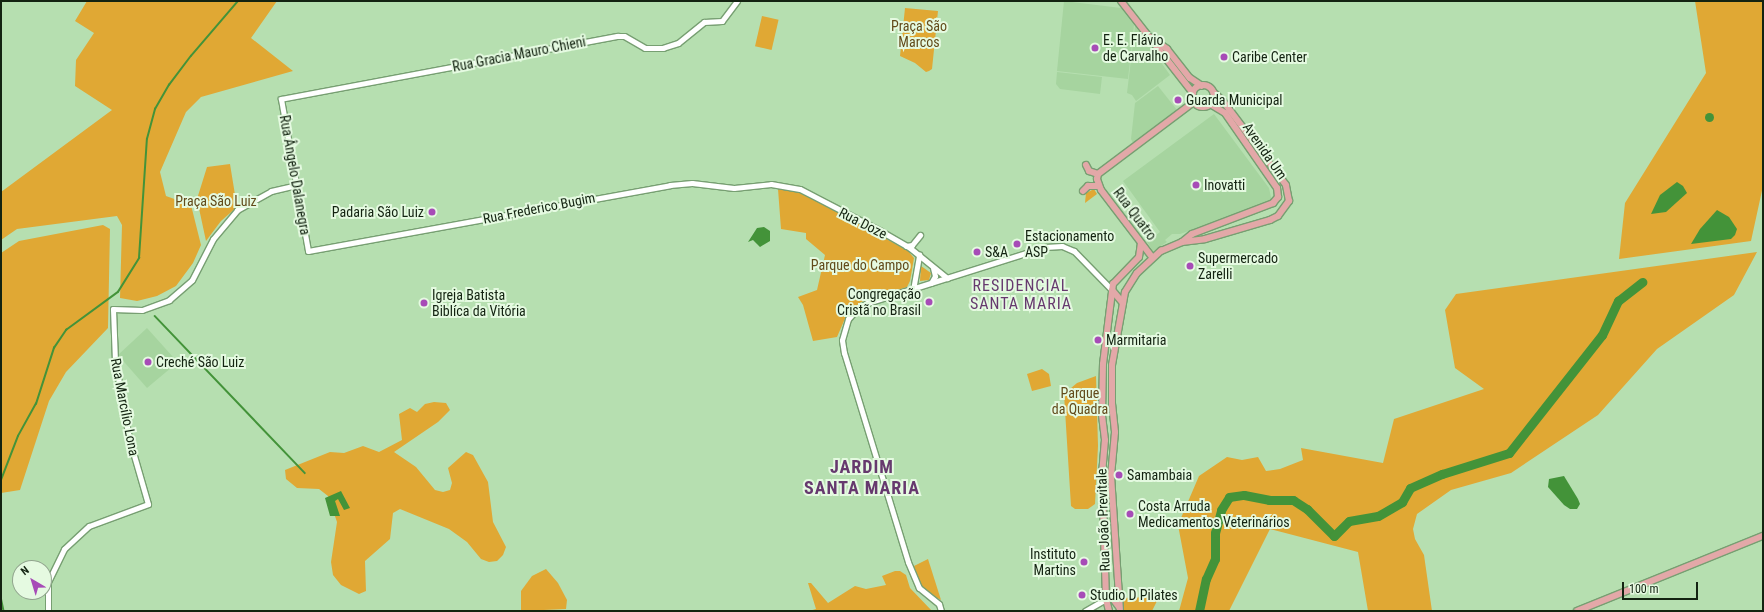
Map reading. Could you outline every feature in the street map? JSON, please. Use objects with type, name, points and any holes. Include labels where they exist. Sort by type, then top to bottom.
[{"type":"main road","points":[[1121,1],[1145,34],[1193,93],[1194,102]]},
{"type":"main road","points":[[1145,34],[1167,49],[1190,78],[1213,92],[1214,99],[1210,104],[1203,107],[1194,102]]},
{"type":"main road","points":[[1193,93],[1202,86]]},
{"type":"main road","name":"Rua João Previtale","points":[[1182,242],[1205,238],[1270,220],[1281,213],[1290,201],[1286,185],[1223,101],[1213,92]]},
{"type":"main road","points":[[1098,174],[1194,102]]},
{"type":"main road","name":"Avenida Um","points":[[1210,104],[1225,113],[1277,188],[1278,197]]},
{"type":"main road","points":[[1086,165],[1089,171],[1098,174]]},
{"type":"main road","points":[[1083,191],[1088,186],[1099,186],[1098,174]]},
{"type":"main road","name":"Rua Quatro","points":[[1099,186],[1152,257]]},
{"type":"main road","name":"Rua João Previtale","points":[[1120,609],[1116,516],[1111,476],[1115,436],[1112,365],[1123,303],[1130,282],[1152,257],[1182,242],[1192,234],[1273,203],[1278,197]]},
{"type":"main road","name":"Rua João Previtale","points":[[1109,611],[1106,599],[1102,474],[1105,440],[1102,407],[1103,364],[1112,290],[1118,277],[1139,257],[1141,243]]},
{"type":"main road","points":[[1112,290],[1123,303]]},
{"type":"main road","points":[[1577,611],[1763,536]]},
{"type":"main road","points":[[1106,599],[1113,599],[1120,609]]},
{"type":"street","name":"Rua Gracia Mauro Chieni","points":[[281,99],[617,36],[624,36],[645,48],[663,48],[678,43],[698,24],[722,21],[737,1]]},
{"type":"street","name":"Rua Ângelo Dalanegra","points":[[281,99],[308,251]]},
{"type":"street","name":"Rua Frederico Bugim","points":[[308,251],[670,185],[692,183],[734,188],[771,184]]},
{"type":"street","name":"Rua Doze","points":[[771,184],[800,189],[906,246],[947,278]]},
{"type":"street","name":"Rua Marcílio Lona","points":[[48,611],[48,582],[64,549],[89,526],[148,504],[129,438],[116,368],[113,309],[142,310],[169,300],[192,280],[213,239],[237,210],[271,191],[296,185]]},
{"type":"street","points":[[906,246],[912,245],[920,235]]},
{"type":"street","points":[[941,611],[939,604],[926,596],[914,580],[850,372],[842,340],[848,319],[856,310],[867,303],[1045,247],[1062,246],[1074,251],[1112,290]]},
{"type":"street","points":[[912,290],[919,255]]},
{"type":"street","points":[[917,267],[923,264],[931,267],[935,276],[927,285]]},
{"type":"street","points":[[916,276],[919,282],[927,285]]},
{"type":"street","points":[[1088,610],[1106,599]]},
{"type":"street","points":[[1088,610],[1096,611]]},
{"type":"shaded area","name":"E. E. Flávio de Carvalho","points":[[1064,1],[1121,8],[1134,25],[1128,79],[1057,71]]},
{"type":"shaded area","points":[[1135,26],[1170,75],[1136,101],[1132,95],[1127,93]]},
{"type":"shaded area","points":[[1057,72],[1102,77],[1100,94],[1060,89],[1056,84]]},
{"type":"shaded area","points":[[1158,86],[1177,110],[1133,143],[1131,139],[1135,103]]},
{"type":"shaded area","points":[[1709,112],[1714,117],[1709,122],[1704,117]]},
{"type":"shaded area","name":"Inovatti","points":[[1214,114],[1269,188],[1272,202],[1180,234],[1172,234],[1165,240],[1167,242],[1153,251],[1147,242],[1160,232],[1123,181]]},
{"type":"shaded area","points":[[1677,182],[1683,186],[1687,193],[1666,212],[1651,214],[1660,195]]},
{"type":"shaded area","points":[[1717,210],[1729,217],[1737,229],[1735,235],[1731,239],[1691,244],[1700,229]]},
{"type":"shaded area","points":[[764,227],[770,231],[770,241],[760,247],[753,240],[748,242],[757,228]]},
{"type":"shaded area","name":"Creché São Luiz","points":[[147,328],[173,357],[172,367],[147,388],[118,355]]},
{"type":"shaded area","points":[[1564,476],[1580,504],[1577,509],[1570,509],[1564,505],[1548,487],[1549,479]]},
{"type":"shaded area","points":[[341,491],[350,508],[344,510],[338,499],[335,501],[340,516],[330,516],[325,498]]},
{"type":"green space","points":[[87,1],[277,1],[251,38],[293,71],[201,97],[186,112],[160,172],[166,196],[191,205],[201,245],[193,263],[176,286],[157,296],[137,301],[120,298],[122,225],[117,216],[17,229],[1,240],[1,192],[112,110],[75,86],[76,60],[94,33],[75,21]]},
{"type":"green space","points":[[1695,1],[1763,1],[1763,186],[1751,241],[1619,259],[1625,203],[1706,73]]},
{"type":"green space","name":"Praça São Marcos","points":[[905,8],[938,11],[932,69],[929,71],[926,72],[915,63],[900,56]]},
{"type":"green space","points":[[762,16],[779,20],[772,50],[755,46]]},
{"type":"green space","name":"Praça São Luiz","points":[[230,164],[237,207],[221,221],[206,241],[197,199],[207,167]]},
{"type":"green space","name":"Parque do Campo","points":[[778,189],[799,191],[808,195],[908,251],[914,258],[910,281],[907,287],[861,302],[847,314],[837,337],[813,341],[803,305],[798,297],[817,290],[825,255],[806,239],[806,233],[781,229]]},
{"type":"green space","points":[[1094,189],[1097,194],[1085,203],[1086,193]]},
{"type":"green space","points":[[103,225],[110,229],[108,328],[66,372],[49,401],[20,490],[1,493],[1,253],[19,241]]},
{"type":"green space","points":[[1757,252],[1734,295],[1657,349],[1598,415],[1511,473],[1451,490],[1417,514],[1413,529],[1415,539],[1424,555],[1432,611],[1368,611],[1358,552],[1270,529],[1229,611],[1179,611],[1188,578],[1178,525],[1199,476],[1227,457],[1242,460],[1258,457],[1266,471],[1280,469],[1303,460],[1301,448],[1383,463],[1394,419],[1484,389],[1455,368],[1445,310],[1456,294]]},
{"type":"green space","points":[[921,266],[931,273],[929,280],[920,281]]},
{"type":"green space","points":[[1042,369],[1049,374],[1051,386],[1032,391],[1027,374]]},
{"type":"green space","name":"Parque da Quadra","points":[[1096,376],[1098,446],[1095,504],[1088,509],[1075,509],[1071,506],[1064,394],[1077,383]]},
{"type":"green space","points":[[434,402],[446,403],[450,410],[438,422],[394,452],[416,467],[435,490],[443,492],[450,490],[452,483],[448,468],[466,452],[473,455],[488,482],[493,522],[506,547],[503,555],[497,561],[489,562],[481,559],[467,542],[449,529],[400,509],[393,513],[390,539],[365,561],[366,591],[359,594],[341,585],[333,575],[331,562],[337,522],[328,496],[319,489],[297,488],[286,479],[285,470],[330,452],[344,453],[363,446],[379,452],[402,440],[399,414],[410,408],[417,412],[425,404]]},
{"type":"green space","points":[[928,559],[941,600],[923,591],[916,575],[914,566]]},
{"type":"green space","points":[[546,569],[558,583],[567,600],[566,609],[521,611],[521,591],[532,576]]},
{"type":"green space","points":[[895,571],[900,571],[906,575],[910,588],[932,611],[809,611],[816,609],[808,583],[811,583],[828,603],[855,586],[866,589],[886,585],[882,576]]},
{"type":"green space","points":[[1148,597],[1157,601],[1152,611],[1123,611],[1120,598]]},
{"type":"waterway","points":[[1,480],[18,436],[36,404],[54,348],[66,330],[118,292],[139,258],[147,139],[155,109],[169,85],[191,56],[238,1]]},
{"type":"waterway","points":[[1199,611],[1206,579],[1215,559],[1215,533],[1221,510],[1229,497],[1244,495],[1269,500],[1293,500],[1307,509],[1334,536],[1349,521],[1378,516],[1402,502],[1410,488],[1442,474],[1509,453],[1602,335],[1618,301],[1642,282]]},
{"type":"waterway","points":[[155,316],[305,473]]},
{"type":"waterway","points":[[1,597],[4,611]]},
{"type":"place","name":"E. E. Flávio de Carvalho","points":[[1095,48]]},
{"type":"place","name":"Caribe Center","points":[[1224,57]]},
{"type":"place","name":"Guarda Municipal","points":[[1178,100]]},
{"type":"place","name":"Inovatti","points":[[1196,185]]},
{"type":"place","name":"Padaria São Luiz","points":[[432,212]]},
{"type":"place","name":"Estacionamento ASP","points":[[1017,244]]},
{"type":"place","name":"S&A","points":[[977,252]]},
{"type":"place","name":"Supermercado Zarelli","points":[[1190,266]]},
{"type":"place","name":"Congregação Cristã no Brasil","points":[[929,302]]},
{"type":"place","name":"Igreja Batista Biblíca da Vitória","points":[[424,303]]},
{"type":"place","name":"Marmitaria","points":[[1098,340]]},
{"type":"place","name":"Creché São Luiz","points":[[148,362]]},
{"type":"place","name":"Samambaia","points":[[1119,475]]},
{"type":"place","name":"Costa Arruda Medicamentos Veterinários","points":[[1130,514]]},
{"type":"place","name":"Instituto Martins","points":[[1084,562]]},
{"type":"place","name":"Studio D Pilates","points":[[1082,595]]},
{"type":"district","name":"RESIDENCIAL SANTA MARIA","points":[[1021,295]]},
{"type":"district","name":"JARDIM SANTA MARIA","points":[[862,478]]}]
